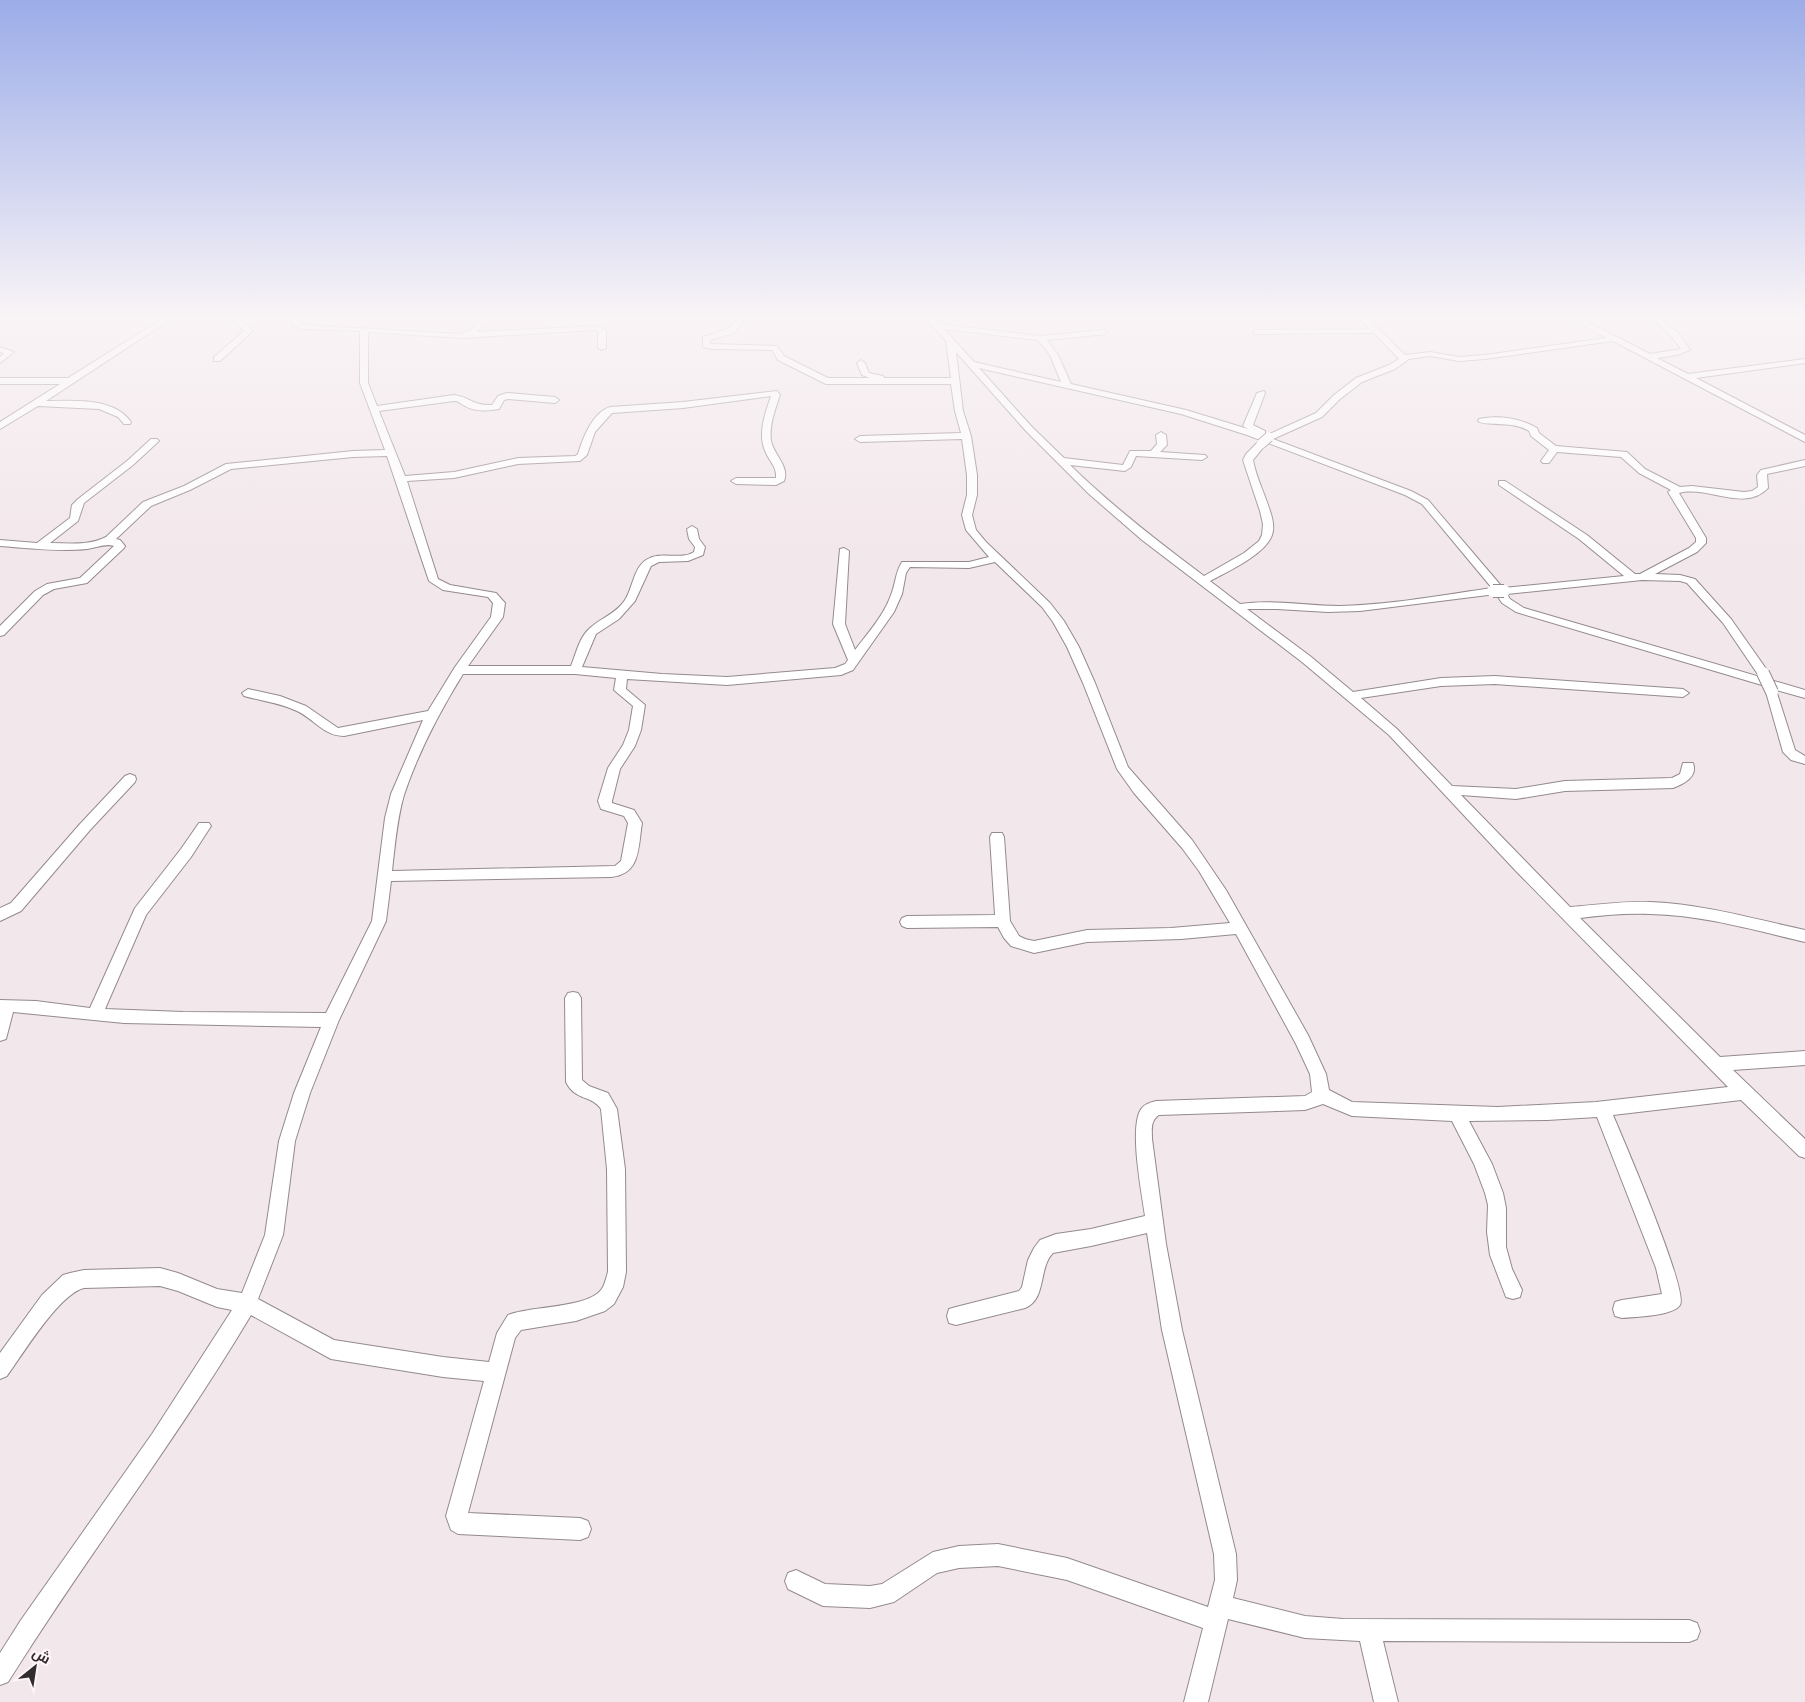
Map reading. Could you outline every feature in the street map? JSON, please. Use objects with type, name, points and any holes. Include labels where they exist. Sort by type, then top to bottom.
[{"type":"street","points":[[0,426],[44,396]]},
{"type":"street","points":[[0,1674],[29,1628],[164,1433],[247,1303],[274,1235],[285,1157],[292,1124],[302,1092],[331,1020],[380,922],[392,818],[398,794],[432,714],[459,670],[497,616],[500,603],[492,595],[446,588],[434,581],[392,453],[369,396]]},
{"type":"street","points":[[373,409],[454,398],[462,399],[465,404],[470,406],[491,408],[495,407],[501,398],[506,396]]},
{"type":"street","points":[[512,396],[555,400]]},
{"type":"street","points":[[401,479],[454,475],[518,461],[577,459],[582,455],[585,439],[591,428],[603,414],[610,410],[683,405],[748,396]]},
{"type":"street","points":[[736,481],[772,482],[781,479],[781,469],[770,453],[768,442],[768,418],[776,396]]},
{"type":"street","points":[[957,396],[958,411],[966,436],[973,480],[967,515],[968,523],[974,535],[1046,605],[1058,621],[1073,647],[1089,683],[1122,768],[1204,867],[1241,928],[1302,1040],[1318,1074],[1321,1094],[1316,1100],[1306,1103],[1169,1106],[1156,1108],[1148,1113],[1144,1123],[1144,1139],[1154,1223],[1172,1330],[1222,1536],[1226,1580],[1196,1702]]},
{"type":"street","points":[[1001,396],[1061,461],[1126,521],[1306,659],[1393,732],[1567,913],[1744,1092],[1805,1150]]},
{"type":"street","points":[[1114,396],[1183,412],[1250,434],[1408,493],[1425,502],[1497,587],[1506,602],[1520,610],[1805,694]]},
{"type":"street","points":[[1260,396],[1248,426],[1268,439]]},
{"type":"street","points":[[1203,581],[1241,558],[1264,541],[1267,536],[1265,512],[1248,460],[1249,456],[1268,439],[1319,415],[1340,396]]},
{"type":"street","points":[[1724,396],[1805,439]]},
{"type":"street","points":[[34,403],[103,407],[122,414],[127,422]]},
{"type":"street","points":[[1482,421],[1504,420],[1522,423],[1534,430],[1534,434],[1554,449],[1624,454],[1642,471],[1677,489],[1734,495],[1759,492],[1763,488],[1762,475],[1764,472],[1805,462]]},
{"type":"street","points":[[1154,453],[1162,445],[1161,434]]},
{"type":"street","points":[[860,439],[966,436]]},
{"type":"street","points":[[39,546],[74,519],[77,505],[81,501],[130,463],[154,441]]},
{"type":"street","points":[[1546,461],[1554,449]]},
{"type":"street","points":[[106,541],[147,504],[187,488],[222,468],[353,454],[392,453]]},
{"type":"street","points":[[1061,461],[1125,468],[1133,453],[1202,457]]},
{"type":"street","points":[[1502,483],[1637,577]]},
{"type":"street","points":[[1637,577],[1693,550],[1701,543],[1701,538],[1673,492],[1677,489]]},
{"type":"street","points":[[575,670],[592,633],[598,627],[616,617],[626,606],[632,598],[640,577],[650,562],[659,559],[687,559],[699,553],[700,547],[694,539],[692,529]]},
{"type":"street","points":[[0,543],[39,546],[86,546],[106,541],[116,542],[120,546],[88,578],[78,583],[58,585],[45,590],[0,633]]},
{"type":"street","points":[[844,551],[839,624],[853,659]]},
{"type":"street","points":[[459,670],[575,670],[705,681],[748,680],[837,672],[849,667],[894,603],[904,566],[910,563],[969,565],[996,558]]},
{"type":"street","points":[[1239,607],[1259,605],[1343,609],[1637,577],[1680,578],[1691,581],[1727,620],[1763,673],[1772,692],[1789,752],[1795,758],[1805,760]]},
{"type":"street","points":[[386,876],[611,872],[624,868],[628,864],[636,822],[629,813],[610,809],[606,806],[605,801],[614,768],[629,746],[638,716],[639,705],[620,690],[622,675]]},
{"type":"street","points":[[1351,696],[1440,682],[1495,680],[1683,693]]},
{"type":"street","points":[[248,693],[290,703],[313,715],[333,732],[344,732],[432,714]]},
{"type":"street","points":[[1448,790],[1516,794],[1565,786],[1672,783],[1682,780],[1687,774],[1688,766]]},
{"type":"street","points":[[0,915],[16,907],[85,827],[130,779]]},
{"type":"street","points":[[95,1015],[140,912],[186,853],[204,826]]},
{"type":"street","points":[[996,837],[1003,921],[1013,940],[1021,945],[1030,946],[1076,937],[1114,934],[1181,934],[1241,928]]},
{"type":"street","points":[[1567,913],[1619,908],[1670,910],[1726,919],[1805,936]]},
{"type":"street","points":[[907,922],[1003,921]]},
{"type":"street","points":[[574,998],[574,1082],[583,1092],[603,1097],[607,1100],[609,1109],[616,1170],[617,1272],[613,1288],[606,1300],[599,1305],[515,1322],[508,1333],[496,1372],[457,1516],[458,1523],[580,1529]]},
{"type":"street","points":[[0,1034],[3,1006],[95,1015],[331,1020]]},
{"type":"street","points":[[1716,1064],[1805,1058]]},
{"type":"street","points":[[1321,1094],[1341,1106],[1352,1109],[1457,1114],[1546,1113],[1602,1109],[1744,1092]]},
{"type":"street","points":[[1602,1109],[1665,1268],[1673,1299],[1668,1303],[1622,1309]]},
{"type":"street","points":[[1457,1114],[1492,1189],[1497,1207],[1496,1234],[1502,1269],[1513,1290]]},
{"type":"street","points":[[956,1316],[1025,1299],[1032,1290],[1037,1263],[1044,1248],[1050,1245],[1087,1239],[1125,1228],[1154,1223]]},
{"type":"street","points":[[0,1368],[49,1302],[70,1282],[84,1279],[160,1277],[178,1282],[217,1298],[247,1303],[331,1349],[443,1367],[496,1372]]},
{"type":"street","points":[[796,1581],[823,1594],[870,1596],[886,1594],[932,1563],[959,1557],[998,1555],[1067,1569],[1218,1613],[1305,1627],[1369,1630],[1689,1631]]},
{"type":"street","points":[[1369,1630],[1386,1702]]}]
